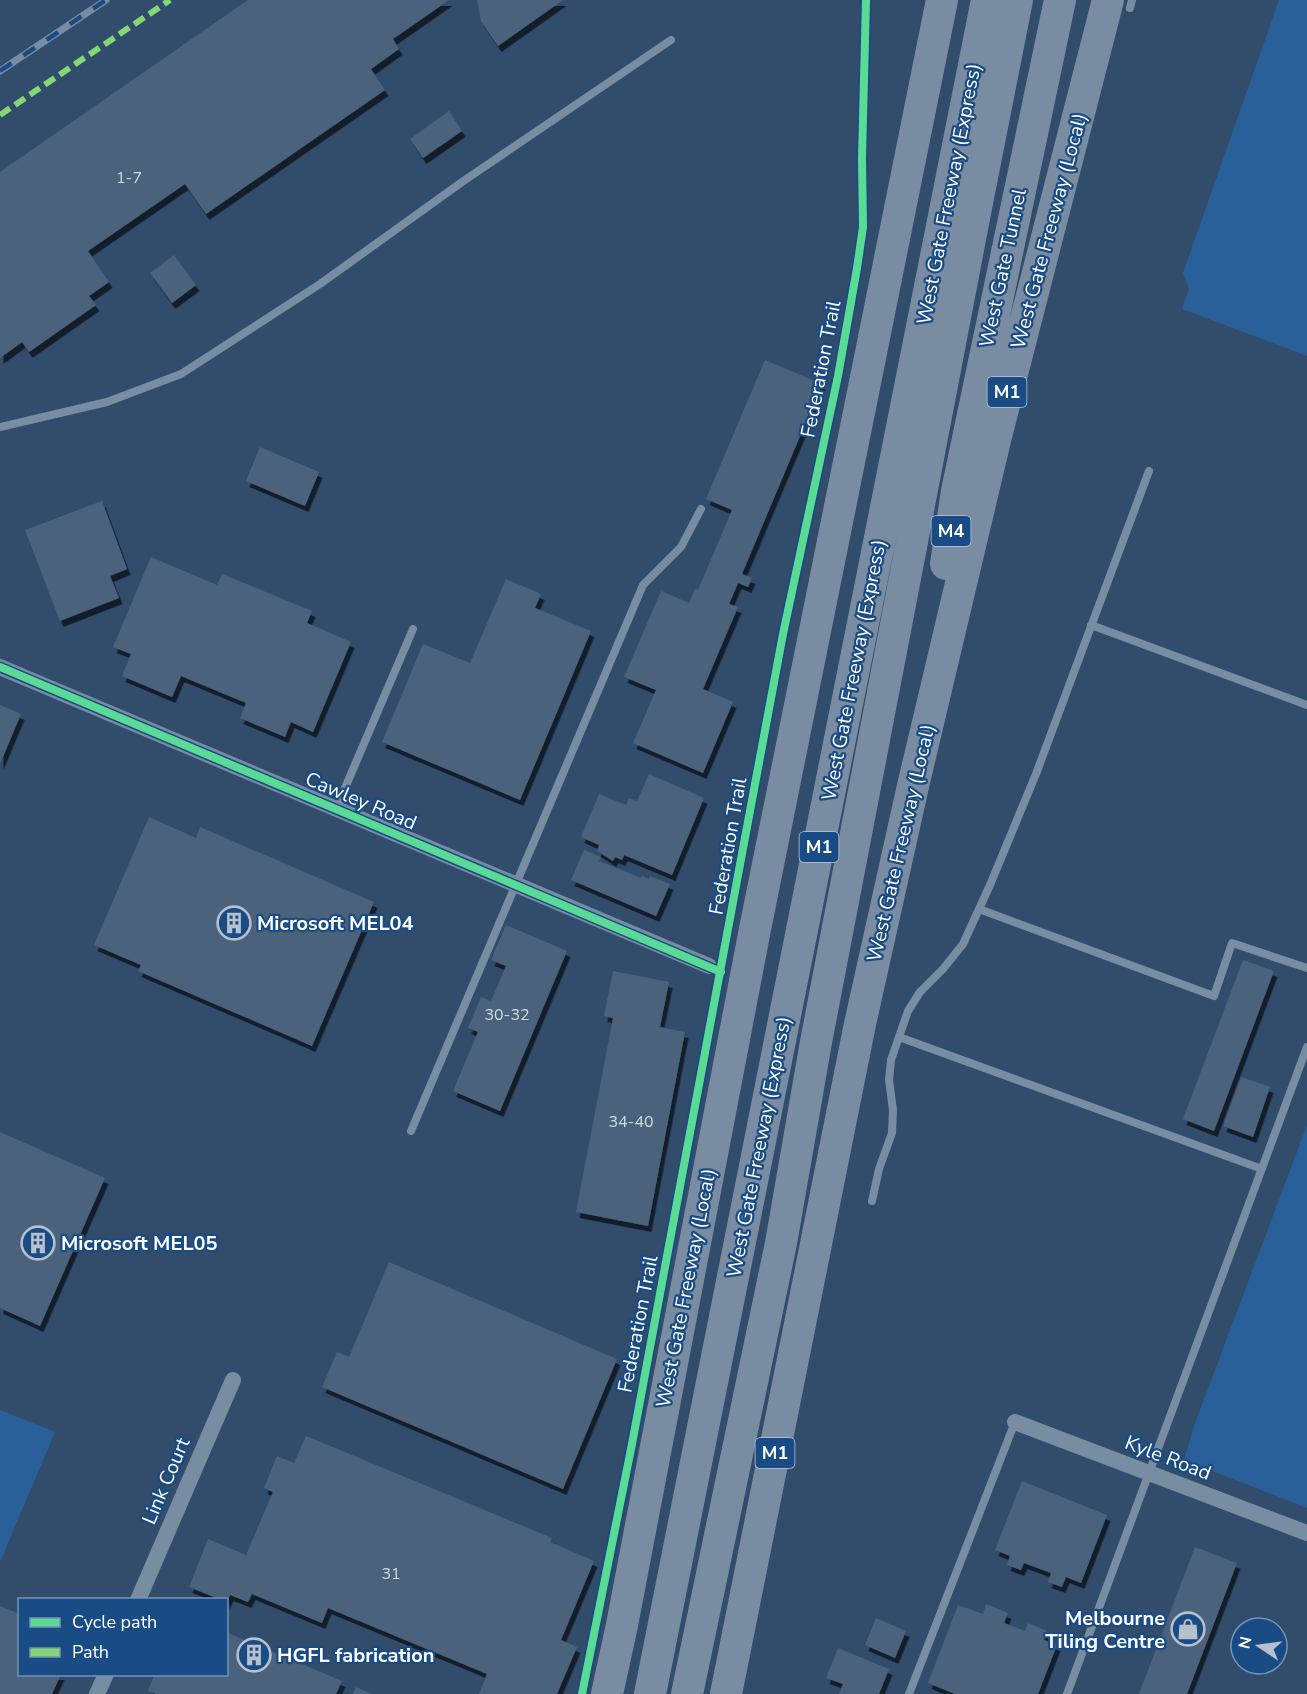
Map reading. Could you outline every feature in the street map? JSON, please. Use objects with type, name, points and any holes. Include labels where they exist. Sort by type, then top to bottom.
[{"type":"highway","name":"West Gate Freeway (Local)","points":[[607,1694],[627,1602],[754,929],[942,0]]},
{"type":"highway","name":"West Gate Freeway (Express)","points":[[650,1694],[987,0]]},
{"type":"highway","name":"West Gate Freeway (Express)","points":[[687,1694],[781,1243],[816,1042],[1017,0]]},
{"type":"highway","name":"West Gate Tunnel","points":[[913,786],[957,491],[1060,0]]},
{"type":"highway","name":"West Gate Freeway (Local)","points":[[726,1694],[860,1024],[913,786],[996,436],[1123,3]]},
{"type":"street","name":"Cawley Road","points":[[0,667],[709,966]]},
{"type":"street","name":"Link Court","points":[[138,1598],[233,1380]]},
{"type":"street","name":"Kyle Road","points":[[1015,1422],[1307,1533]]},
{"type":"street","points":[[97,1694],[105,1676]]},
{"type":"lane","points":[[0,427],[107,402],[181,374],[320,284],[462,182],[671,40]]},
{"type":"lane","points":[[872,1201],[879,1169],[892,1132],[891,1060],[908,1011],[920,992],[963,944],[979,909],[1036,774],[1149,471]]},
{"type":"lane","points":[[411,1131],[642,585],[681,547],[701,509]]},
{"type":"lane","points":[[1091,625],[1307,705]]},
{"type":"lane","points":[[336,809],[413,629]]},
{"type":"lane","points":[[979,909],[1214,996],[1232,943],[1307,968]]},
{"type":"lane","points":[[899,1037],[1262,1169]]},
{"type":"lane","points":[[1067,1694],[1307,1047]]},
{"type":"lane","points":[[909,1694],[1015,1422]]},
{"type":"shaded area","points":[[1279,0],[1307,0],[1307,356],[1182,309],[1189,289],[1183,273]]},
{"type":"shaded area","points":[[1307,1125],[1307,1508],[1184,1460],[1194,1426]]},
{"type":"shaded area","points":[[0,1410],[55,1432],[0,1562]]},
{"type":"building","points":[[248,0],[449,0],[393,39],[399,49],[371,69],[385,90],[206,214],[185,184],[88,251],[109,282],[89,296],[96,305],[29,352],[22,342],[0,358],[0,172]]},
{"type":"building","points":[[477,0],[563,0],[498,46],[481,21]]},
{"type":"building","points":[[449,111],[462,131],[423,158],[410,139]]},
{"type":"building","points":[[174,255],[196,285],[172,303],[150,273]]},
{"type":"building","points":[[765,360],[822,384],[742,574],[752,578],[748,587],[738,583],[729,604],[738,607],[703,689],[733,702],[703,773],[633,743],[656,690],[624,677],[661,591],[689,603],[695,589],[698,590],[732,510],[706,499]]},
{"type":"building","points":[[260,447],[319,472],[305,506],[246,481]]},
{"type":"building","points":[[102,501],[127,569],[110,576],[119,598],[60,621],[25,530]]},
{"type":"building","points":[[151,557],[217,585],[222,574],[312,611],[307,623],[351,642],[313,732],[291,722],[285,737],[240,718],[246,703],[181,676],[172,697],[122,676],[131,654],[113,647]]},
{"type":"building","points":[[506,579],[541,594],[535,608],[591,631],[520,800],[382,742],[423,644],[470,663]]},
{"type":"building","points":[[0,705],[21,714],[0,764]]},
{"type":"building","points":[[649,774],[704,798],[672,875],[624,855],[622,860],[615,857],[613,861],[597,851],[599,845],[581,837],[599,794],[626,805],[629,798],[637,801]]},
{"type":"building","name":"Microsoft MEL04","points":[[149,817],[196,838],[200,827],[374,902],[312,1046],[138,971],[141,965],[94,945]]},
{"type":"building","points":[[584,850],[601,857],[599,861],[641,878],[642,876],[649,879],[650,876],[670,884],[656,916],[571,880]]},
{"type":"building","points":[[506,925],[567,951],[500,1111],[453,1091],[478,1032],[468,1028],[481,997],[491,1001],[506,966],[491,960]]},
{"type":"building","points":[[1243,960],[1274,971],[1214,1131],[1183,1119]]},
{"type":"building","points":[[613,971],[669,982],[660,1027],[685,1032],[648,1226],[576,1212],[613,1018],[604,1016]]},
{"type":"building","points":[[1241,1077],[1270,1087],[1253,1137],[1223,1126]]},
{"type":"building","name":"Microsoft MEL05","points":[[0,1132],[105,1178],[40,1326],[0,1308]]},
{"type":"building","points":[[389,1262],[617,1359],[563,1489],[322,1387],[337,1352],[349,1357]]},
{"type":"building","points":[[306,1436],[552,1538],[550,1542],[594,1561],[561,1640],[577,1647],[557,1694],[479,1694],[487,1674],[328,1608],[322,1623],[252,1594],[248,1602],[230,1595],[228,1600],[216,1598],[189,1587],[208,1539],[246,1555],[273,1492],[264,1488],[277,1456],[294,1463]]},
{"type":"building","points":[[1022,1481],[1107,1515],[1081,1583],[1066,1577],[1062,1587],[1048,1582],[1051,1573],[1024,1563],[1021,1570],[1007,1565],[1010,1556],[995,1550]]},
{"type":"building","name":"Melbourne Tiling Centre","points":[[1195,1547],[1237,1563],[1187,1694],[1139,1694]]},
{"type":"building","points":[[986,1604],[1008,1613],[1004,1623],[1025,1631],[1028,1623],[1047,1631],[1044,1640],[1057,1645],[1038,1694],[955,1694],[928,1683],[958,1605],[983,1614]]},
{"type":"building","points":[[0,1606],[18,1613],[18,1676],[60,1676],[52,1694],[0,1694]]},
{"type":"building","points":[[876,1618],[906,1631],[895,1658],[865,1645]]},
{"type":"building","name":"HGFL fabrication","points":[[228,1633],[342,1681],[336,1694],[156,1694],[148,1691],[154,1676],[228,1676]]},
{"type":"building","points":[[838,1648],[889,1669],[879,1694],[839,1694],[843,1684],[826,1678]]},
{"type":"building","points":[[356,1687],[372,1694],[353,1694]]},
{"type":"railway","points":[[0,71],[106,0]]},
{"type":"marked path","points":[[0,115],[170,0]]},
{"type":"cycle path","name":"Federation Trail","points":[[582,1694],[632,1444],[783,634],[838,376],[857,268],[863,227],[862,158],[866,0]]},
{"type":"cycle path","points":[[0,667],[721,972]]},
{"type":"place","name":"Microsoft MEL04","points":[[234,923]]},
{"type":"place","name":"Microsoft MEL05","points":[[38,1243]]},
{"type":"place","name":"Melbourne Tiling Centre","points":[[1188,1629]]},
{"type":"place","name":"HGFL fabrication","points":[[254,1655]]}]
